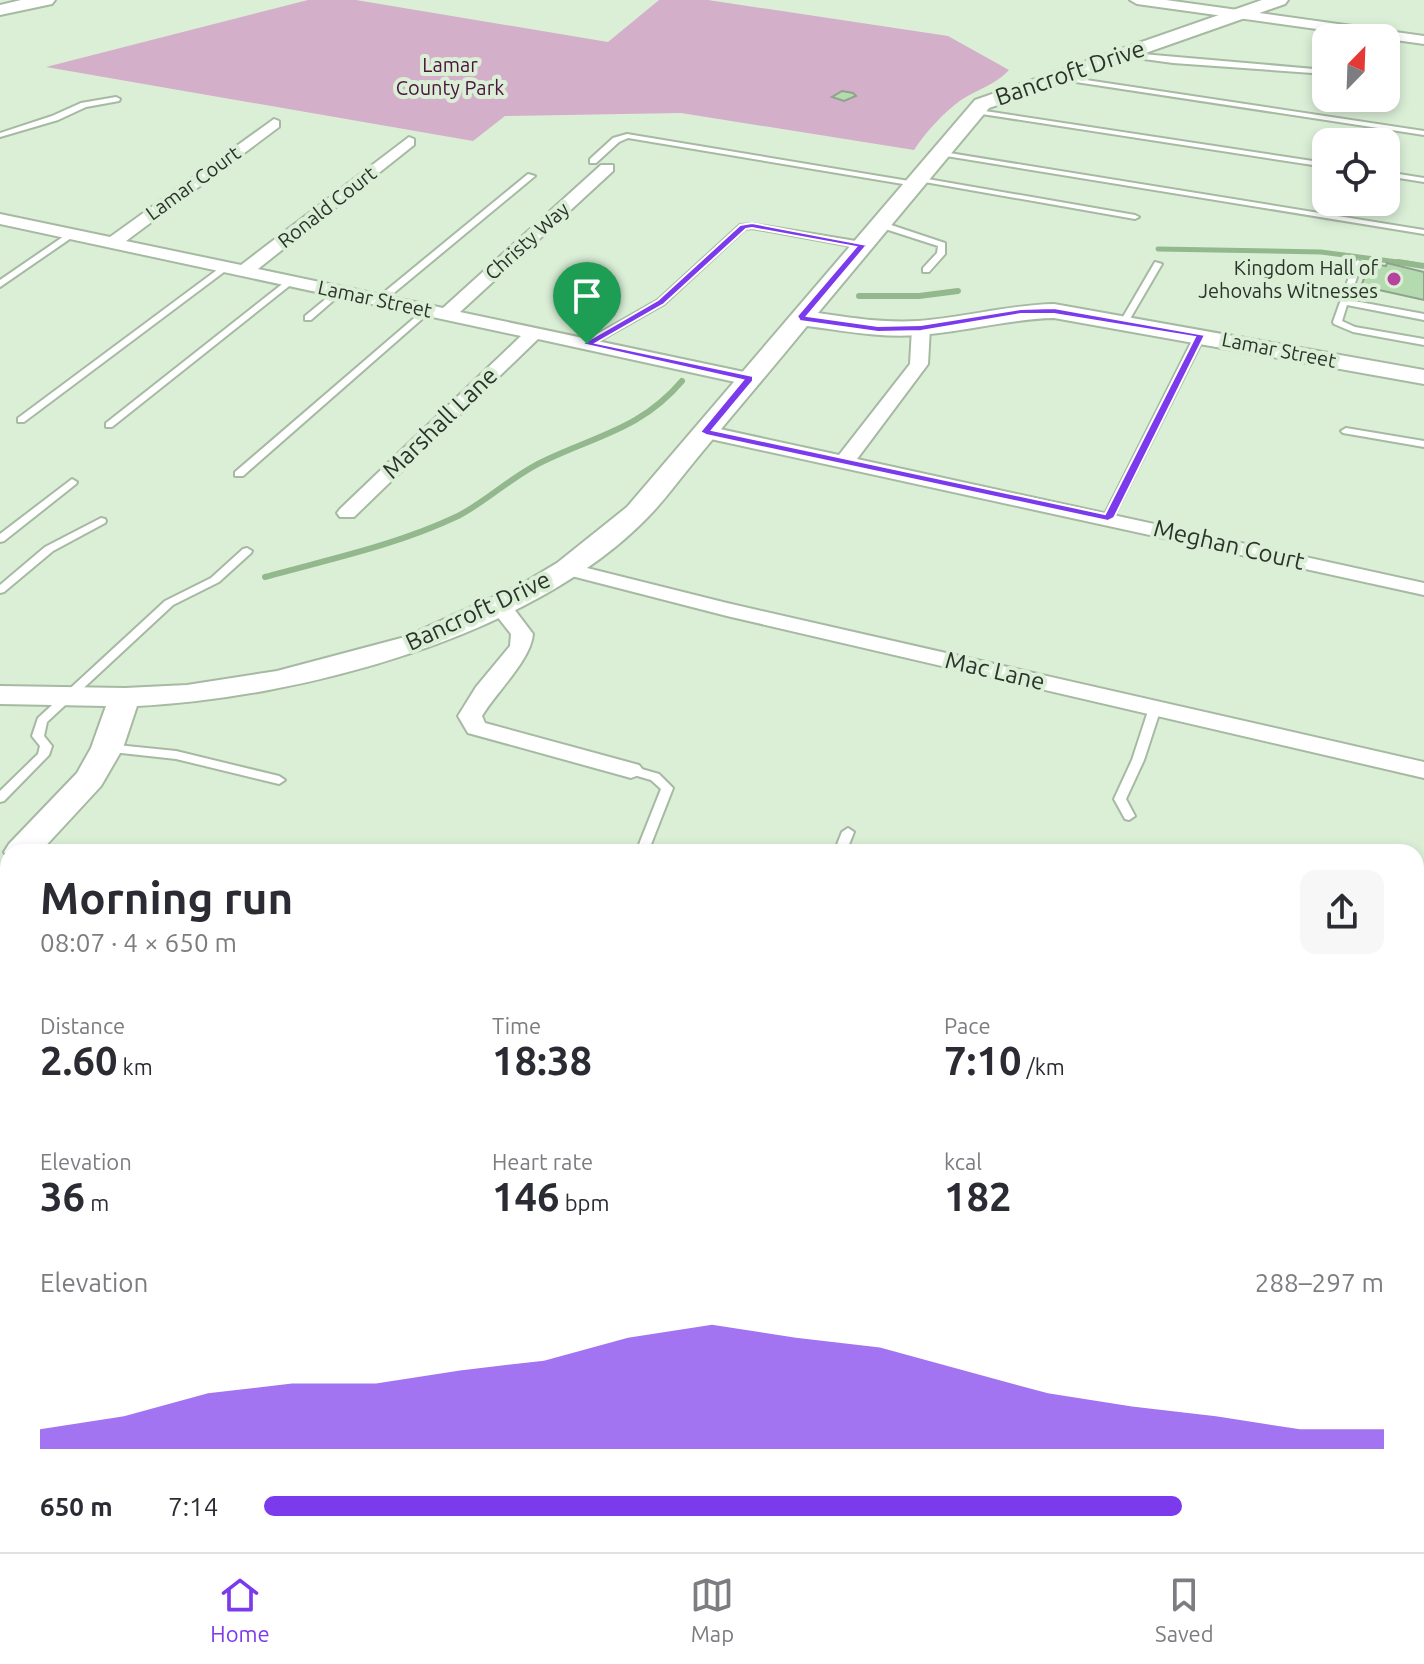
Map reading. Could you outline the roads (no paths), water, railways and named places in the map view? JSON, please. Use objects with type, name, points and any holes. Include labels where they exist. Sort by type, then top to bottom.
[{"type":"main road","points":[[0,10],[46,0]]},
{"type":"main road","name":"Bancroft Drive","points":[[0,695],[125,697],[187,694],[279,680],[415,643],[500,606],[567,569],[637,513],[982,104],[1279,0]]},
{"type":"main road","name":"Lamar Street","points":[[800,318],[878,329],[921,328],[1021,312],[1054,311],[1423,375]]},
{"type":"main road","points":[[29,844],[90,779],[107,748],[125,697]]},
{"type":"street","points":[[1137,0],[1424,40]]},
{"type":"street","name":"Lamar Court","points":[[113,243],[274,124]]},
{"type":"street","name":"Ronald Court","points":[[245,271],[409,142]]},
{"type":"street","name":"Christy Way","points":[[447,314],[600,164]]},
{"type":"street","name":"Lamar Street","points":[[0,219],[749,379]]},
{"type":"street","points":[[845,461],[919,364],[921,328]]},
{"type":"street","name":"Marshall Lane","points":[[347,513],[534,333]]},
{"type":"street","name":"Meghan Court","points":[[706,432],[1424,589]]},
{"type":"street","name":"Mac Lane","points":[[567,569],[1424,770]]},
{"type":"street","points":[[500,606],[522,634],[521,647],[484,692],[470,716],[476,728],[631,770]]},
{"type":"lane","points":[[1122,54],[1179,64],[1234,64],[1312,71]]},
{"type":"lane","points":[[1056,77],[1424,133]]},
{"type":"lane","points":[[0,135],[55,118],[84,105],[116,99]]},
{"type":"lane","points":[[975,111],[1312,163]]},
{"type":"lane","points":[[600,164],[616,140],[627,136],[1135,217]]},
{"type":"lane","points":[[940,153],[1424,232]]},
{"type":"lane","points":[[380,300],[531,176]]},
{"type":"lane","points":[[1400,176],[1424,180]]},
{"type":"lane","points":[[879,224],[942,245],[941,254],[926,270]]},
{"type":"lane","points":[[587,344],[661,302],[743,227],[862,245]]},
{"type":"lane","points":[[0,284],[73,234]]},
{"type":"lane","points":[[1358,263],[1337,322],[1340,326],[1424,342]]},
{"type":"lane","points":[[1124,322],[1158,264]]},
{"type":"lane","points":[[21,420],[225,267]]},
{"type":"lane","points":[[109,425],[290,281]]},
{"type":"lane","points":[[308,318],[339,291]]},
{"type":"lane","points":[[1344,302],[1424,317]]},
{"type":"lane","points":[[239,474],[427,310]]},
{"type":"lane","points":[[1108,518],[1200,335]]},
{"type":"lane","points":[[1346,431],[1424,444]]},
{"type":"lane","points":[[0,539],[72,482]]},
{"type":"lane","points":[[0,590],[49,549],[101,521]]},
{"type":"lane","points":[[0,798],[43,755],[46,746],[38,736],[42,721],[169,603],[215,580],[247,551]]},
{"type":"lane","points":[[1129,816],[1120,799],[1138,760],[1155,708]]},
{"type":"lane","points":[[107,748],[176,755],[279,780]]},
{"type":"lane","points":[[631,770],[655,777],[667,788],[645,844]]},
{"type":"lane","points":[[843,844],[848,832]]},
{"type":"waterway","points":[[1158,249],[1321,252],[1400,262]]},
{"type":"waterway","points":[[1400,262],[1413,264]]},
{"type":"waterway","points":[[1400,262],[1424,266]]},
{"type":"waterway","points":[[859,296],[919,296],[958,291]]},
{"type":"waterway","points":[[265,577],[387,543],[458,516],[534,466],[635,420],[667,397],[682,381]]},
{"type":"place","name":"Kingdom Hall of Jehovahs Witnesses","points":[[1394,279]]},
{"type":"park label","name":"Lamar County Park","points":[[450,76]]}]
